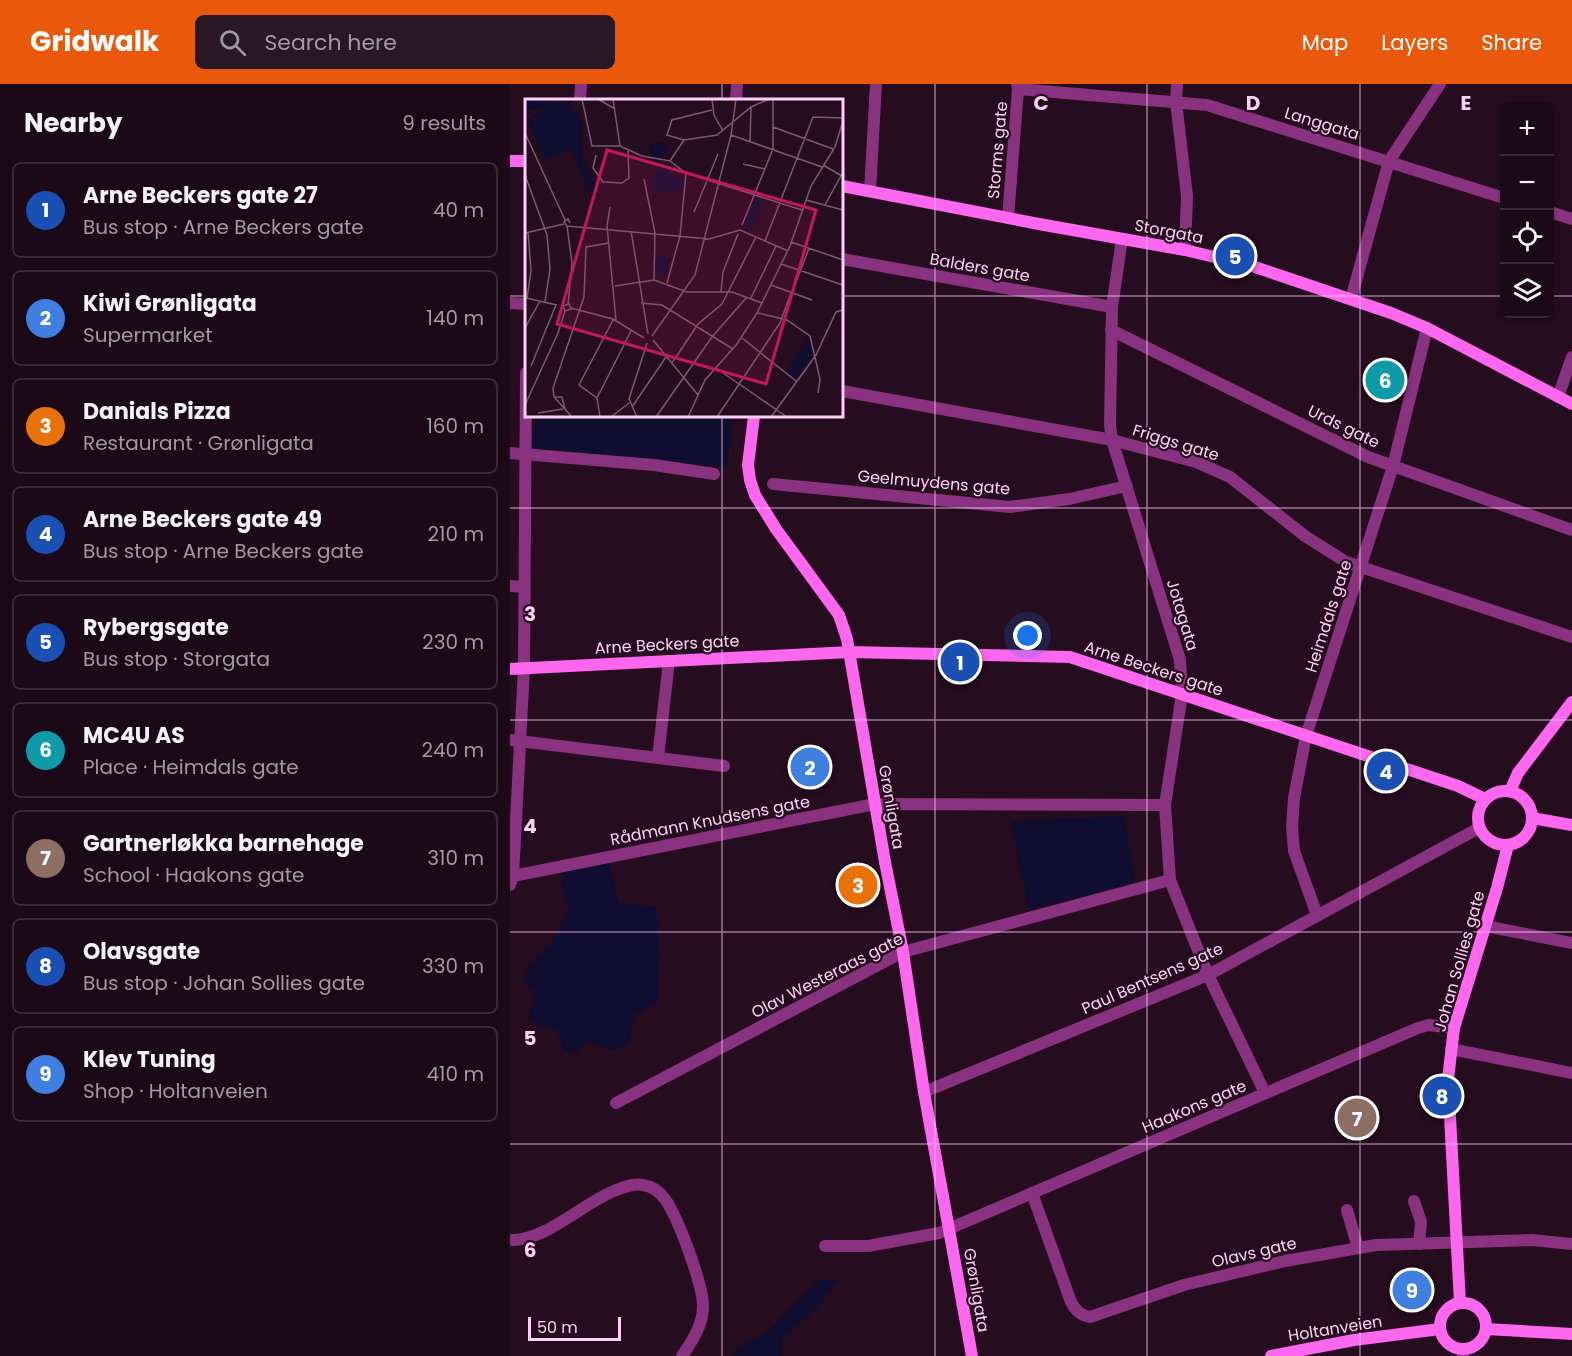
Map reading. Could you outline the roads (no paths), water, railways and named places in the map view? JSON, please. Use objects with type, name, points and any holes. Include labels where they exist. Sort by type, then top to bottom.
[{"type":"main road","name":"Storgata","points":[[843,186],[1185,250],[1252,266],[1352,299],[1427,328],[1572,404]]},
{"type":"main road","name":"Grønligata","points":[[754,417],[748,465],[755,495],[776,529],[839,615],[850,652],[875,804],[903,952],[924,1092],[972,1356]]},
{"type":"main road","name":"Arne Beckers gate","points":[[510,669],[850,652],[1070,657],[1458,786],[1485,800]]},
{"type":"main road","points":[[1510,791],[1518,773],[1572,702]]},
{"type":"main road","points":[[1510,791],[1526,801],[1532,818],[1529,831],[1520,840],[1508,845],[1494,843],[1479,828],[1478,816],[1485,800],[1496,792],[1510,791]]},
{"type":"main road","points":[[1532,818],[1572,825]]},
{"type":"main road","name":"Johan Sollies gate","points":[[1460,1303],[1448,1079],[1451,1049],[1454,1028],[1508,853],[1508,845]]},
{"type":"main road","points":[[1472,1304],[1481,1312],[1486,1329],[1481,1341],[1463,1353],[1445,1341],[1440,1329],[1441,1317],[1454,1305],[1472,1304]]},
{"type":"main road","name":"Holtanveien","points":[[1271,1356],[1343,1342],[1440,1329]]},
{"type":"main road","points":[[1486,1329],[1572,1334]]},
{"type":"street","points":[[580,99],[582,84]]},
{"type":"street","points":[[736,99],[737,84]]},
{"type":"street","points":[[870,191],[876,84]]},
{"type":"street","points":[[1177,84],[1176,102],[1187,196],[1185,250]]},
{"type":"street","points":[[1352,299],[1389,161],[1440,84]]},
{"type":"street","name":"Langgata","points":[[1018,87],[1207,105],[1500,197]]},
{"type":"street","name":"Storms gate","points":[[1008,218],[1018,87]]},
{"type":"street","points":[[1554,213],[1572,219]]},
{"type":"street","name":"Jotagata","points":[[1122,239],[1112,307],[1110,425],[1112,440],[1180,660],[1182,694],[1165,805],[1170,880],[1208,975],[1265,1093]]},
{"type":"street","name":"Balders gate","points":[[843,259],[1112,307]]},
{"type":"street","points":[[510,303],[525,304]]},
{"type":"street","name":"Heimdals gate","points":[[1317,915],[1294,851],[1292,826],[1294,798],[1306,736],[1393,466],[1427,328]]},
{"type":"street","name":"Urds gate","points":[[1111,330],[1368,457],[1572,530]]},
{"type":"street","points":[[1558,397],[1572,357]]},
{"type":"street","name":"Friggs gate","points":[[843,391],[1112,440],[1196,462],[1230,477],[1305,536],[1346,562],[1572,637]]},
{"type":"street","points":[[512,880],[515,740],[524,668],[525,414]]},
{"type":"street","points":[[510,453],[654,465],[714,474]]},
{"type":"street","name":"Geelmuydens gate","points":[[773,484],[1010,507],[1069,499],[1127,486]]},
{"type":"street","points":[[510,586],[524,587]]},
{"type":"street","points":[[658,758],[669,661]]},
{"type":"street","points":[[515,740],[724,766]]},
{"type":"street","name":"Rådmann Knudsens gate","points":[[512,880],[875,804],[1165,805]]},
{"type":"street","name":"Paul Bentsens gate","points":[[924,1092],[1208,975],[1479,828]]},
{"type":"street","name":"Olav Westeraas gate","points":[[616,1103],[903,952],[1170,880]]},
{"type":"street","points":[[1485,926],[1572,943]]},
{"type":"street","name":"Haakons gate","points":[[949,1230],[1418,1028],[1429,1025],[1454,1028]]},
{"type":"street","points":[[1451,1049],[1572,1073]]},
{"type":"street","points":[[510,1240],[527,1239],[544,1232],[601,1196],[635,1184],[653,1187],[664,1198],[676,1219],[689,1252],[703,1306],[699,1328],[682,1356]]},
{"type":"street","name":"Olavs gate","points":[[1032,1193],[1071,1302],[1082,1316],[1090,1317],[1184,1285],[1285,1261],[1376,1245],[1532,1240],[1572,1244]]},
{"type":"street","points":[[1413,1201],[1421,1222],[1419,1244]]},
{"type":"street","points":[[1347,1210],[1358,1248]]},
{"type":"street","name":"Grønligata","points":[[825,1246],[868,1246],[949,1230]]},
{"type":"place","name":"Rybergsgate","points":[[1235,256]]},
{"type":"place","name":"MC4U AS","points":[[1385,380]]},
{"type":"place","name":"Arne Beckers gate 27","points":[[960,662]]},
{"type":"place","name":"Kiwi Grønligata","points":[[810,767]]},
{"type":"place","name":"Arne Beckers gate 49","points":[[1386,771]]},
{"type":"place","name":"Danials Pizza","points":[[858,885]]},
{"type":"place","name":"Olavsgate","points":[[1442,1096]]},
{"type":"place","name":"Gartnerløkka barnehage","points":[[1357,1118]]},
{"type":"place","name":"Klev Tuning","points":[[1412,1290]]}]
